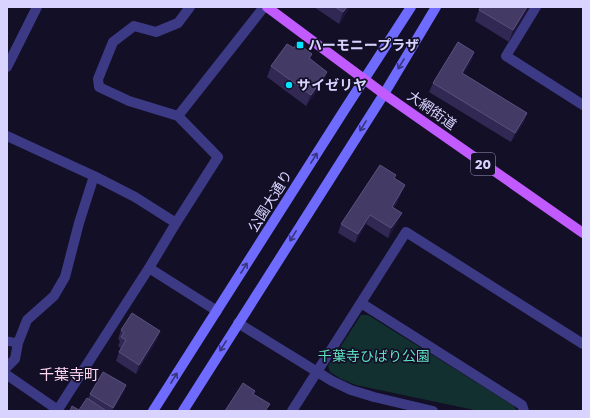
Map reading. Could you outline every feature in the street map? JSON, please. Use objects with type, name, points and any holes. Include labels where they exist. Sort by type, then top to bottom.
[{"type":"main road","name":"大網街道","points":[[265,7],[384,94],[583,233]]},
{"type":"street","points":[[7,67],[37,7]]},
{"type":"street","points":[[7,375],[58,410],[218,157],[178,116],[129,101],[99,87],[98,79],[113,42],[134,26],[156,32],[178,23],[190,7]]},
{"type":"street","points":[[178,116],[265,7]]},
{"type":"street","name":"公園大通り","points":[[153,411],[364,78],[411,7]]},
{"type":"street","points":[[182,411],[384,94],[436,7]]},
{"type":"street","points":[[536,7],[506,56],[583,105]]},
{"type":"street","points":[[7,136],[94,176],[135,197],[176,223]]},
{"type":"street","points":[[7,367],[15,359],[18,343],[27,320],[54,296],[65,277],[79,223],[94,176]]},
{"type":"street","points":[[292,411],[406,232],[583,344]]},
{"type":"street","points":[[149,268],[217,311]]},
{"type":"street","points":[[361,303],[522,405],[524,411]]},
{"type":"street","points":[[238,323],[332,381],[351,390],[433,411]]},
{"type":"lane","points":[[7,341],[18,343]]},
{"type":"green space","name":"千葉寺ひばり公園","points":[[361,315],[368,315],[513,405],[517,411],[479,411],[356,385],[341,379],[330,372],[328,366]]},
{"type":"building","points":[[335,7],[347,7],[343,12]]},
{"type":"building","points":[[481,7],[527,7],[513,30],[479,10]]},
{"type":"building","points":[[458,42],[474,52],[462,73],[527,113],[515,133],[433,83]]},
{"type":"building","points":[[297,43],[312,54],[309,58],[327,72],[311,95],[271,66],[287,44],[294,48]]},
{"type":"building","points":[[380,165],[396,175],[394,178],[405,185],[392,207],[402,213],[391,228],[370,215],[358,234],[341,224]]},
{"type":"building","points":[[132,313],[160,331],[139,365],[119,352],[126,340],[121,337],[124,333],[121,330]]},
{"type":"building","points":[[103,372],[126,385],[113,408],[90,394]]},
{"type":"building","points":[[243,383],[255,391],[253,394],[270,404],[265,411],[225,411]]},
{"type":"building","points":[[87,398],[105,410],[70,411],[72,406],[79,410]]},
{"type":"place","name":"ハーモニープラザ","points":[[300,45]]},
{"type":"place","name":"サイゼリヤ","points":[[289,85]]},
{"type":"district","name":"千葉寺町","points":[[69,375]]}]
